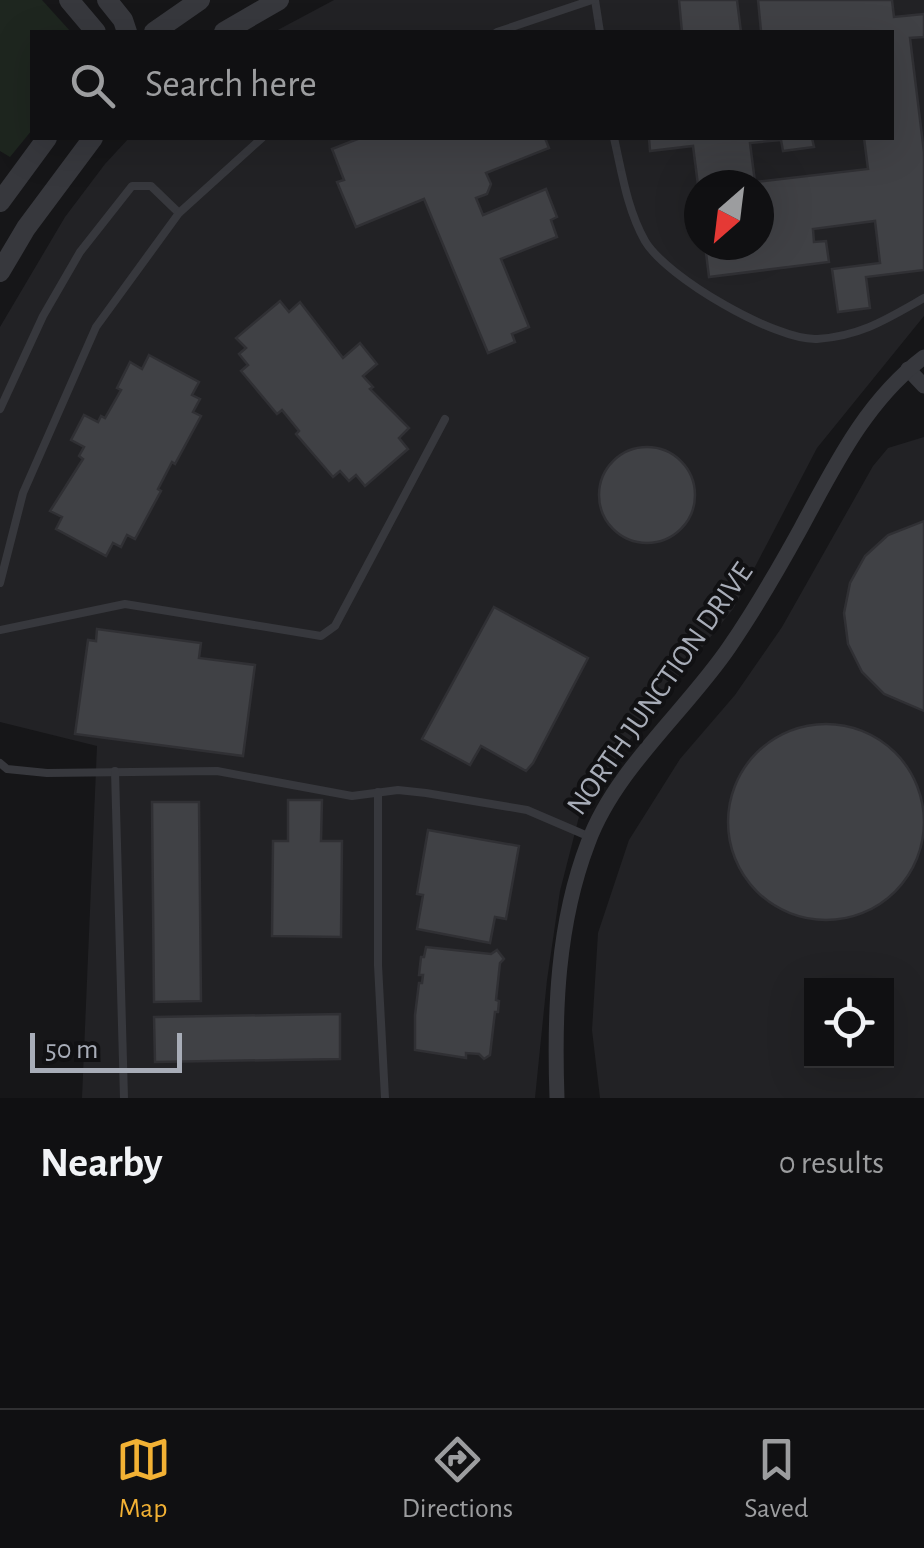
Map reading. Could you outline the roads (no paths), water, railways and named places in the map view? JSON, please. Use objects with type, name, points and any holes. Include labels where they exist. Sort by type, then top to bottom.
[{"type":"street","points":[[69,0],[94,30]]},
{"type":"street","points":[[107,0],[126,30]]},
{"type":"street","points":[[157,30],[200,0]]},
{"type":"street","points":[[228,30],[280,0]]},
{"type":"street","points":[[0,202],[46,140]]},
{"type":"street","points":[[0,272],[26,228],[92,140]]},
{"type":"street","name":"NORTH JUNCTION DRIVE","points":[[557,1098],[560,947],[576,874],[590,837],[624,780],[729,648],[787,554],[848,440],[885,392],[924,357]]},
{"type":"street","points":[[908,369],[924,386]]},
{"type":"lane","points":[[503,30],[594,0],[600,30]]},
{"type":"lane","points":[[0,583],[3,559],[24,492],[96,327],[180,213],[260,140]]},
{"type":"lane","points":[[614,140],[629,205],[646,243],[672,271],[714,299],[766,325],[813,340],[870,329],[924,298]]},
{"type":"lane","points":[[0,409],[43,316],[80,252],[132,186],[151,186],[180,213]]},
{"type":"lane","points":[[0,630],[125,604],[320,636],[335,626],[445,419]]},
{"type":"lane","points":[[0,763],[7,769],[47,773],[217,771],[352,796],[426,793],[527,810],[590,837]]},
{"type":"lane","points":[[116,772],[124,1098]]},
{"type":"lane","points":[[378,792],[378,965],[385,1098]]}]
